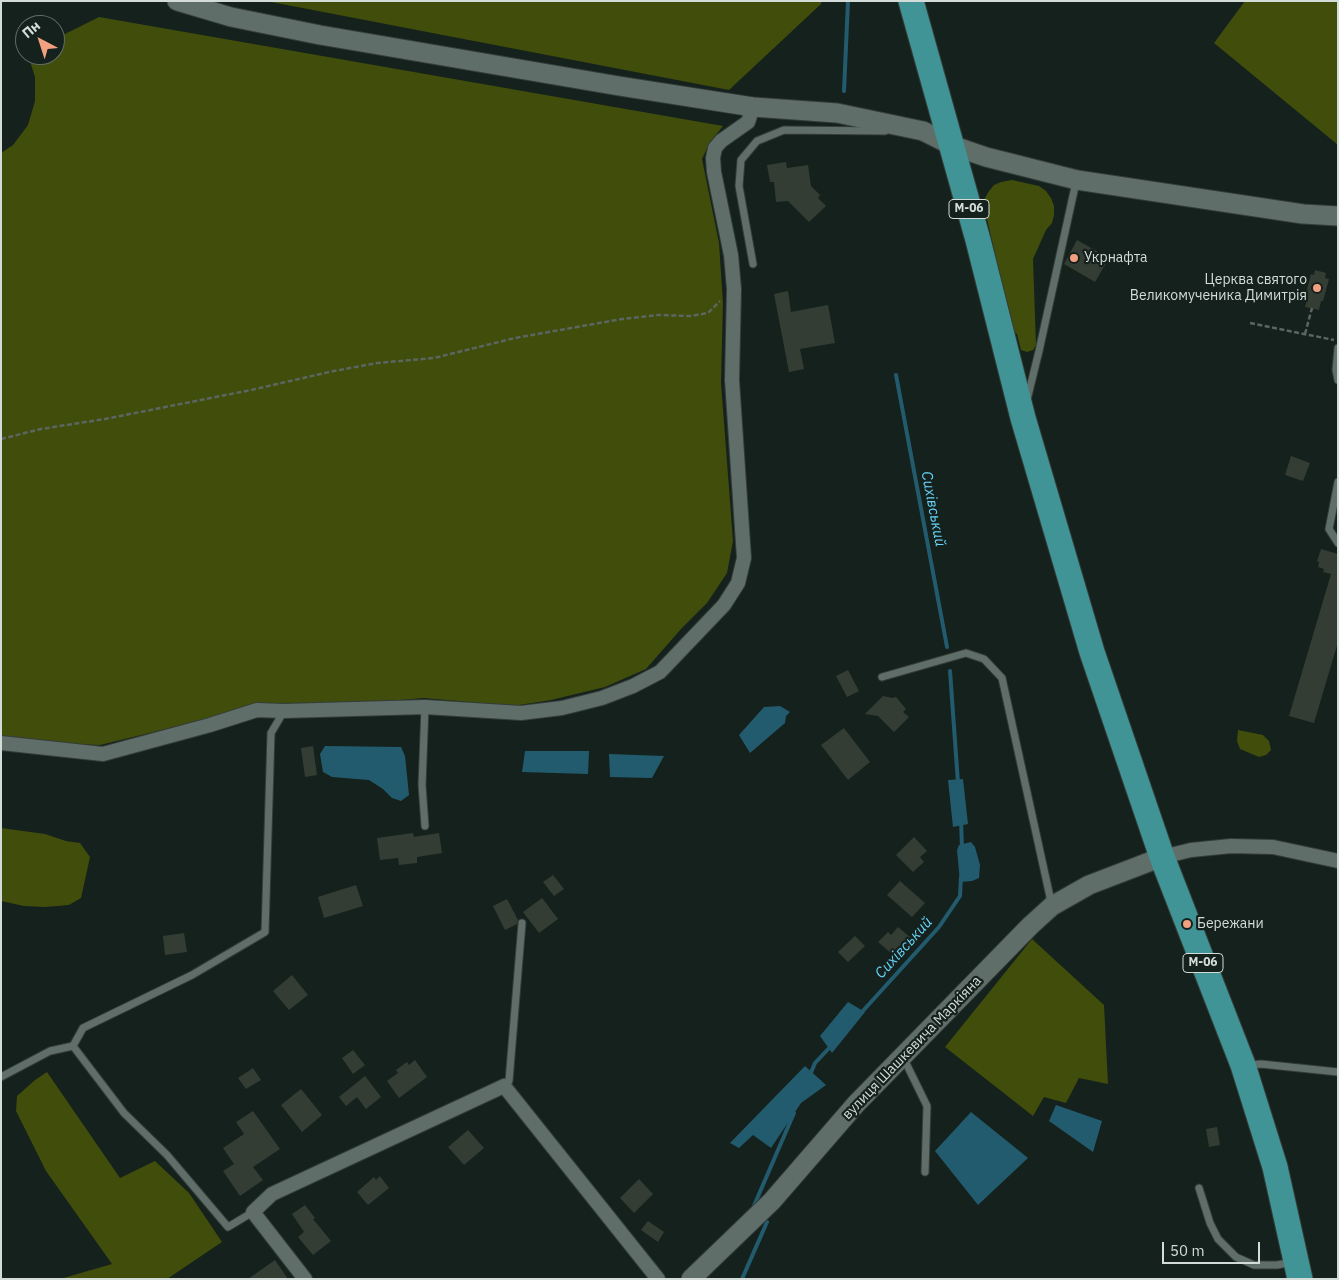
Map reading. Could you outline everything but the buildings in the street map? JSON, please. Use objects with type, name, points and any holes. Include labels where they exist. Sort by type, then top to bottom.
[{"type":"highway","name":"М-06","points":[[911,1],[978,240],[1022,418],[1092,652],[1162,857],[1243,1065],[1275,1167],[1298,1270]]},
{"type":"street","points":[[177,1],[231,17],[320,35],[620,86],[753,107],[837,113],[923,131],[951,145],[986,158],[1077,180],[1304,214],[1338,216]]},
{"type":"street","points":[[1,743],[103,754],[210,725],[257,710],[425,707],[521,713],[562,708],[602,698],[633,686],[660,672],[724,605],[738,583],[744,558],[732,380],[734,289],[732,255],[714,172],[713,158],[716,148],[721,141],[748,122],[753,107]]},
{"type":"street","points":[[1162,857],[1191,850],[1230,846],[1273,847],[1338,861]]},
{"type":"street","name":"вулиця Шашкевича Маркіяна","points":[[691,1279],[772,1201],[856,1104],[1030,926],[1052,906],[1089,885],[1162,857]]},
{"type":"street","points":[[306,1279],[253,1212],[272,1194],[504,1086],[658,1279]]},
{"type":"lane","points":[[752,264],[739,186],[741,160],[757,141],[784,130],[923,131]]},
{"type":"lane","points":[[1022,418],[1077,180]]},
{"type":"lane","points":[[1338,348],[1336,370],[1338,380]]},
{"type":"lane","points":[[1338,482],[1329,529],[1338,543]]},
{"type":"lane","points":[[882,677],[966,653],[984,659],[1002,678],[1052,906]]},
{"type":"lane","points":[[425,707],[422,784],[425,826]]},
{"type":"lane","points":[[1,1077],[50,1051],[73,1046],[83,1028],[192,975],[265,932],[271,734],[284,711]]},
{"type":"lane","points":[[504,1086],[509,1081],[522,923]]},
{"type":"lane","points":[[73,1046],[124,1113],[167,1155],[228,1227],[253,1212]]},
{"type":"lane","points":[[903,1057],[927,1106],[925,1172]]},
{"type":"lane","points":[[1243,1065],[1261,1064],[1338,1072]]},
{"type":"lane","points":[[1199,1188],[1210,1223],[1218,1239],[1236,1257],[1254,1265],[1277,1266],[1298,1270]]},
{"type":"path","points":[[1,439],[42,429],[105,419],[377,363],[434,358],[515,338],[622,319],[659,315],[690,316],[708,313],[734,289]]},
{"type":"path","points":[[1305,334],[1312,308]]},
{"type":"path","points":[[1250,323],[1338,340]]},
{"type":"green space","points":[[266,1],[822,1],[729,90]]},
{"type":"green space","points":[[1245,1],[1338,1],[1338,145],[1214,43]]},
{"type":"green space","points":[[99,17],[723,126],[710,142],[702,159],[719,243],[723,303],[721,383],[733,541],[727,573],[707,603],[646,669],[605,687],[551,700],[513,706],[424,698],[352,704],[257,707],[100,745],[1,742],[1,153],[13,145],[28,125],[35,101],[35,77],[31,65],[65,65],[65,34]]},
{"type":"green space","points":[[1012,180],[1039,186],[1046,191],[1054,206],[1052,223],[1046,230],[1033,259],[1036,345],[1033,350],[1027,352],[1021,350],[1017,334],[1012,330],[984,205],[985,198],[994,185]]},
{"type":"green space","points":[[1238,730],[1263,735],[1269,741],[1271,750],[1266,755],[1259,757],[1240,749],[1237,741]]},
{"type":"green space","points":[[1,828],[45,834],[66,841],[80,843],[90,857],[81,898],[69,905],[45,907],[24,906],[1,901]]},
{"type":"green space","points":[[1032,939],[1104,1005],[1108,1084],[1079,1078],[1066,1103],[1044,1097],[1033,1116],[945,1047]]},
{"type":"green space","points":[[47,1072],[120,1178],[155,1161],[189,1193],[222,1242],[167,1279],[60,1279],[112,1264],[46,1171],[16,1111],[17,1096]]},
{"type":"water","points":[[780,706],[790,712],[786,716],[785,723],[750,753],[739,735],[764,707]]},
{"type":"water","points":[[325,746],[401,747],[405,756],[409,795],[401,801],[392,798],[383,789],[369,780],[332,777],[323,772],[320,754]]},
{"type":"water","points":[[525,751],[589,751],[588,774],[522,772]]},
{"type":"water","points":[[609,754],[664,756],[652,778],[610,777]]},
{"type":"water","points":[[963,779],[968,824],[953,827],[948,780]]},
{"type":"water","points":[[971,842],[975,847],[980,865],[979,878],[960,882],[957,850],[959,845]]},
{"type":"water","points":[[848,1002],[865,1012],[832,1053],[820,1036]]},
{"type":"water","points":[[805,1066],[826,1085],[801,1103],[771,1148],[753,1135],[739,1148],[730,1143]]},
{"type":"water","points":[[1056,1105],[1102,1121],[1093,1152],[1049,1121]]},
{"type":"water","points":[[971,1112],[1028,1158],[978,1205],[935,1151]]},
{"type":"waterway","name":"Сихівський","points":[[844,91],[848,1]]},
{"type":"waterway","name":"Сихівський","points":[[896,375],[947,647]]},
{"type":"waterway","name":"Сихівський","points":[[950,671],[958,783]]},
{"type":"waterway","name":"Сихівський","points":[[961,820],[962,848]]},
{"type":"waterway","name":"Сихівський","points":[[861,1013],[939,927],[960,896],[961,877]]},
{"type":"waterway","name":"Сихівський","points":[[810,1075],[815,1063],[831,1046]]},
{"type":"waterway","name":"Сихівський","points":[[753,1208],[794,1113]]},
{"type":"waterway","name":"Сихівський","points":[[742,1279],[767,1222]]},
{"type":"place","name":"Укрнафта","points":[[1074,258]]},
{"type":"place","name":"Церква святого Великомученика Димитрія","points":[[1317,288]]},
{"type":"place","name":"Бережани","points":[[1187,924]]}]
